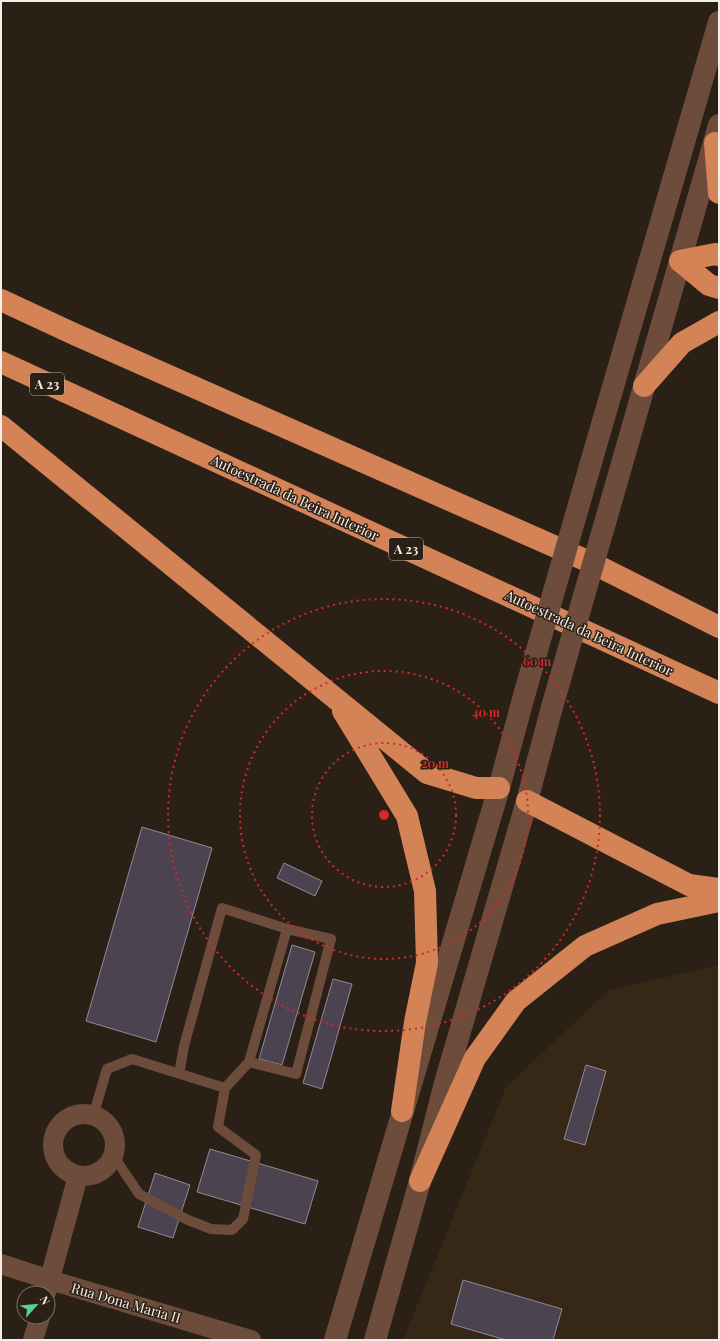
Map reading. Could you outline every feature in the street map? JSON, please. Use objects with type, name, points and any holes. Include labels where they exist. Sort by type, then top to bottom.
[{"type":"highway","points":[[717,134],[719,193]]},
{"type":"highway","points":[[680,261],[715,254],[719,255]]},
{"type":"highway","points":[[680,261],[709,285],[719,288]]},
{"type":"highway","points":[[1,300],[74,334],[592,563],[719,627]]},
{"type":"highway","points":[[644,386],[682,343],[719,322]]},
{"type":"highway","name":"Autoestrada da Beira Interior","points":[[1,362],[719,693]]},
{"type":"highway","points":[[1,426],[427,773],[476,788],[499,788]]},
{"type":"highway","points":[[667,601],[719,619]]},
{"type":"highway","points":[[335,698],[407,816],[425,891],[427,963],[415,1022],[402,1111]]},
{"type":"highway","points":[[527,801],[689,885],[719,889]]},
{"type":"highway","points":[[420,1181],[475,1058],[516,1002],[585,946],[657,914],[719,902]]},
{"type":"street","points":[[335,1340],[499,788],[525,692],[719,22]]},
{"type":"street","points":[[375,1340],[420,1181],[445,1083],[717,134]]},
{"type":"street","points":[[652,250],[680,261]]},
{"type":"street","points":[[499,788],[527,801]]},
{"type":"street","points":[[83,1114],[94,1116],[106,1123],[112,1132],[115,1144],[113,1155],[108,1165],[100,1172],[89,1176],[78,1176],[66,1171],[58,1164],[53,1151],[52,1140],[59,1125],[67,1118],[83,1114]]},
{"type":"street","points":[[49,1285],[78,1176]]},
{"type":"street","name":"Rua Dona Maria II","points":[[1,1264],[44,1285]]},
{"type":"street","name":"Rua Dona Maria II","points":[[56,1289],[251,1340]]},
{"type":"street","points":[[33,1340],[38,1325]]},
{"type":"lane","points":[[179,1074],[184,1046],[222,908],[287,929],[331,939],[296,1074],[249,1062]]},
{"type":"lane","points":[[113,1155],[139,1194],[188,1220],[211,1229],[232,1230],[243,1219],[256,1155],[218,1127],[225,1088],[249,1062],[287,929]]},
{"type":"lane","points":[[94,1116],[107,1069],[132,1059],[225,1088]]},
{"type":"shaded area","points":[[719,965],[719,1340],[403,1340],[506,1087],[609,990]]},
{"type":"building","points":[[142,827],[212,848],[156,1042],[86,1021]]},
{"type":"building","points":[[284,863],[322,881],[315,896],[277,878]]},
{"type":"building","points":[[292,945],[315,952],[282,1065],[259,1059]]},
{"type":"building","points":[[333,979],[352,984],[322,1089],[303,1083]]},
{"type":"building","points":[[586,1065],[606,1071],[585,1145],[564,1139]]},
{"type":"building","points":[[210,1149],[318,1181],[305,1224],[197,1192]]},
{"type":"building","points":[[155,1173],[190,1185],[173,1238],[138,1227]]},
{"type":"building","points":[[463,1280],[562,1309],[553,1340],[506,1340],[451,1324]]}]
